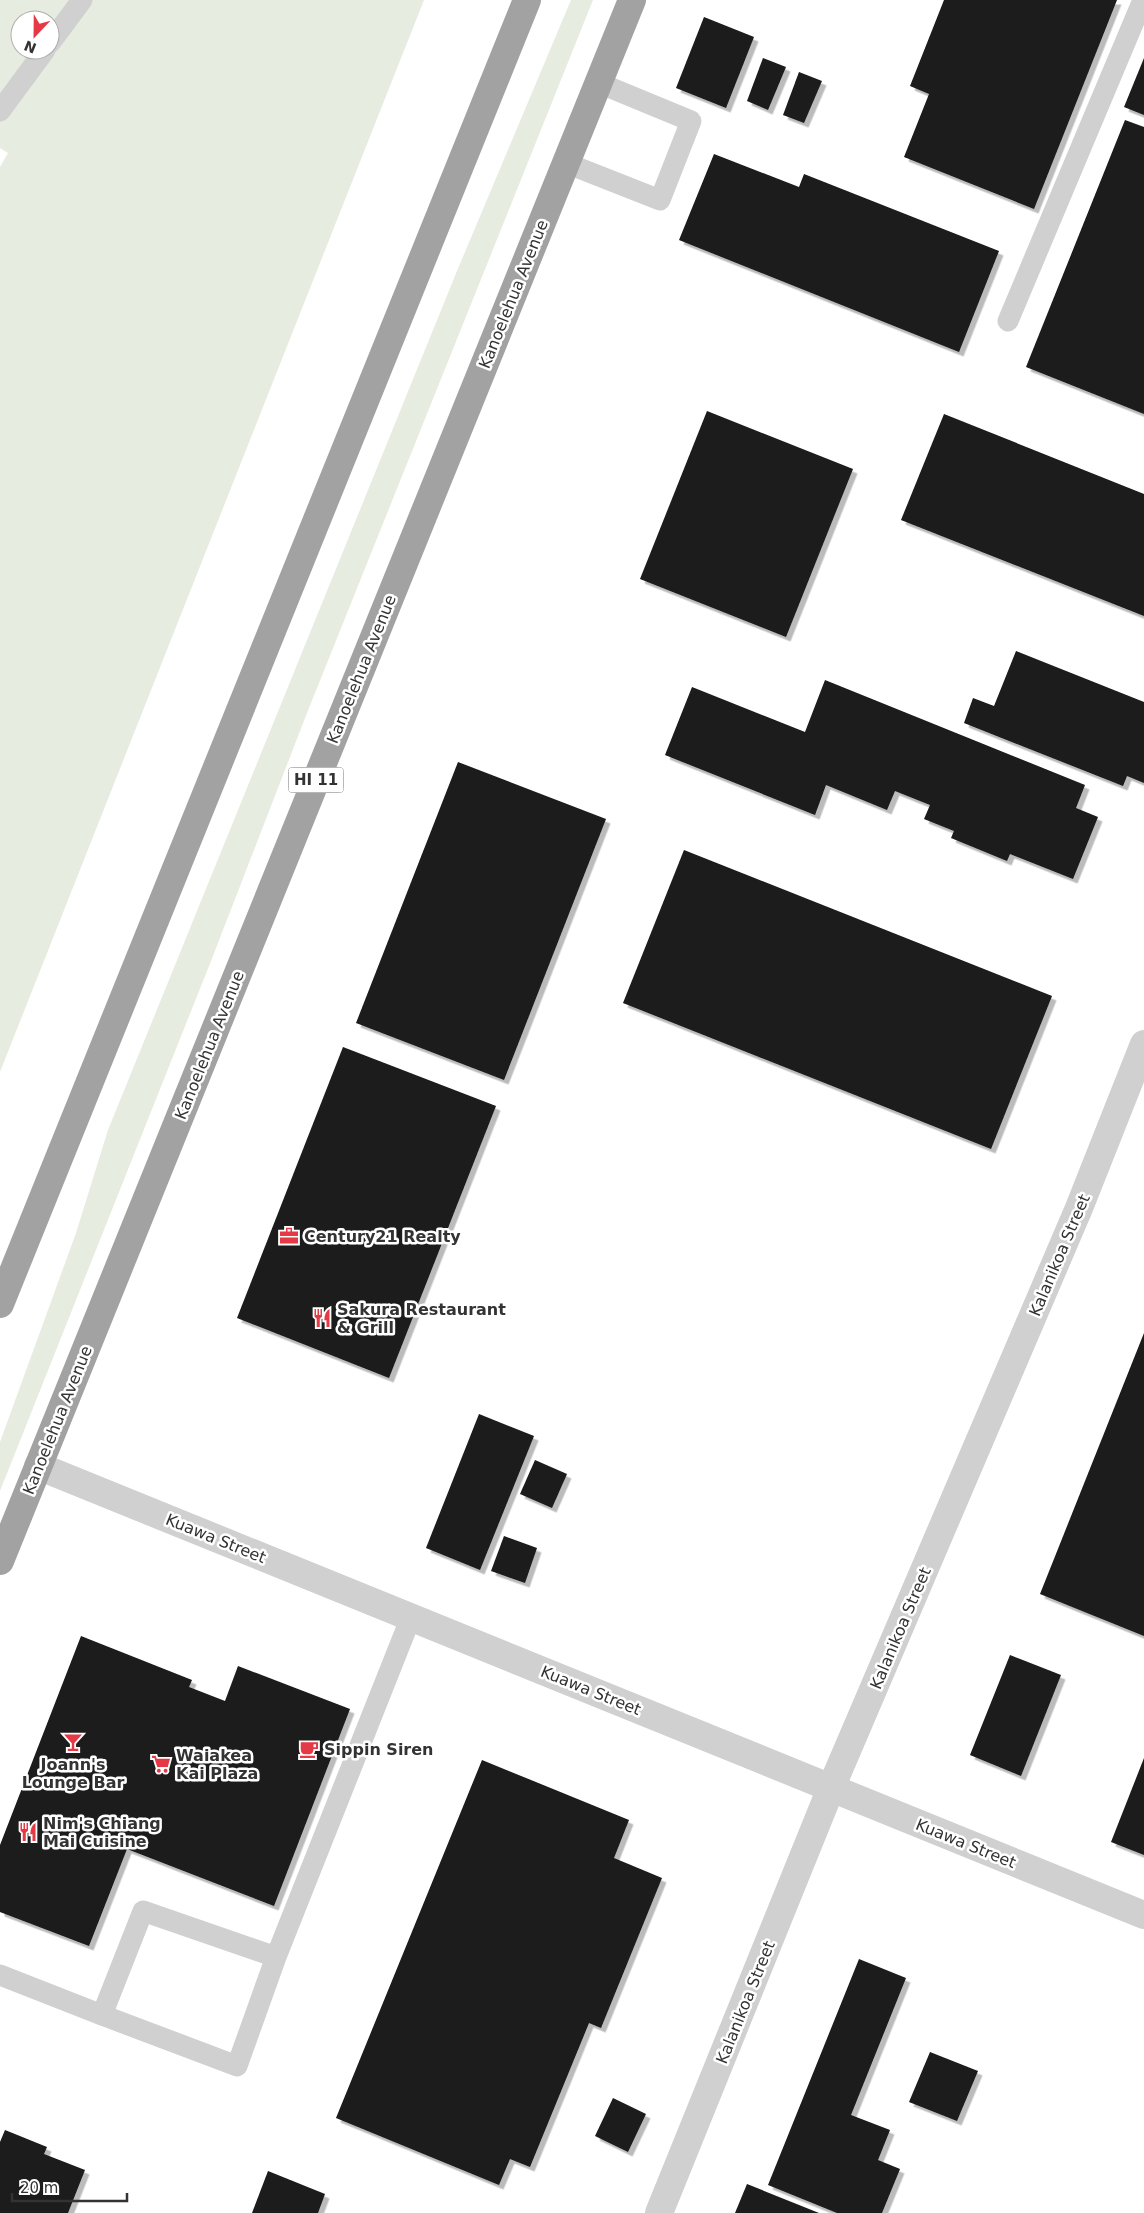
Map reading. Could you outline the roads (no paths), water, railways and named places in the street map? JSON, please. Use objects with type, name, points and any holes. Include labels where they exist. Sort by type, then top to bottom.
[{"type":"highway","points":[[0,1304],[527,0]]},
{"type":"highway","name":"Kanoelehua Avenue","points":[[0,1561],[632,0]]},
{"type":"street","name":"Kalanikoa Street","points":[[659,2213],[831,1788],[1079,1208],[1144,1044]]},
{"type":"street","name":"Kuawa Street","points":[[38,1466],[1144,1915]]},
{"type":"lane","points":[[60,30],[82,0]]},
{"type":"lane","points":[[1008,321],[1143,0]]},
{"type":"lane","points":[[0,111],[38,60]]},
{"type":"lane","points":[[566,163],[660,200],[691,121],[599,83]]},
{"type":"lane","points":[[0,1975],[237,2066],[276,1957],[411,1617]]},
{"type":"lane","points":[[102,2015],[142,1911],[276,1957]]},
{"type":"place","name":"Century21 Realty","points":[[289,1236]]},
{"type":"place","name":"Sakura Restaurant & Grill","points":[[322,1318]]},
{"type":"place","name":"Joann's Lounge Bar","points":[[73,1742]]},
{"type":"place","name":"Sippin Siren","points":[[309,1749]]},
{"type":"place","name":"Waiakea Kai Plaza","points":[[161,1764]]},
{"type":"place","name":"Nim's Chiang Mai Cuisine","points":[[28,1832]]}]
